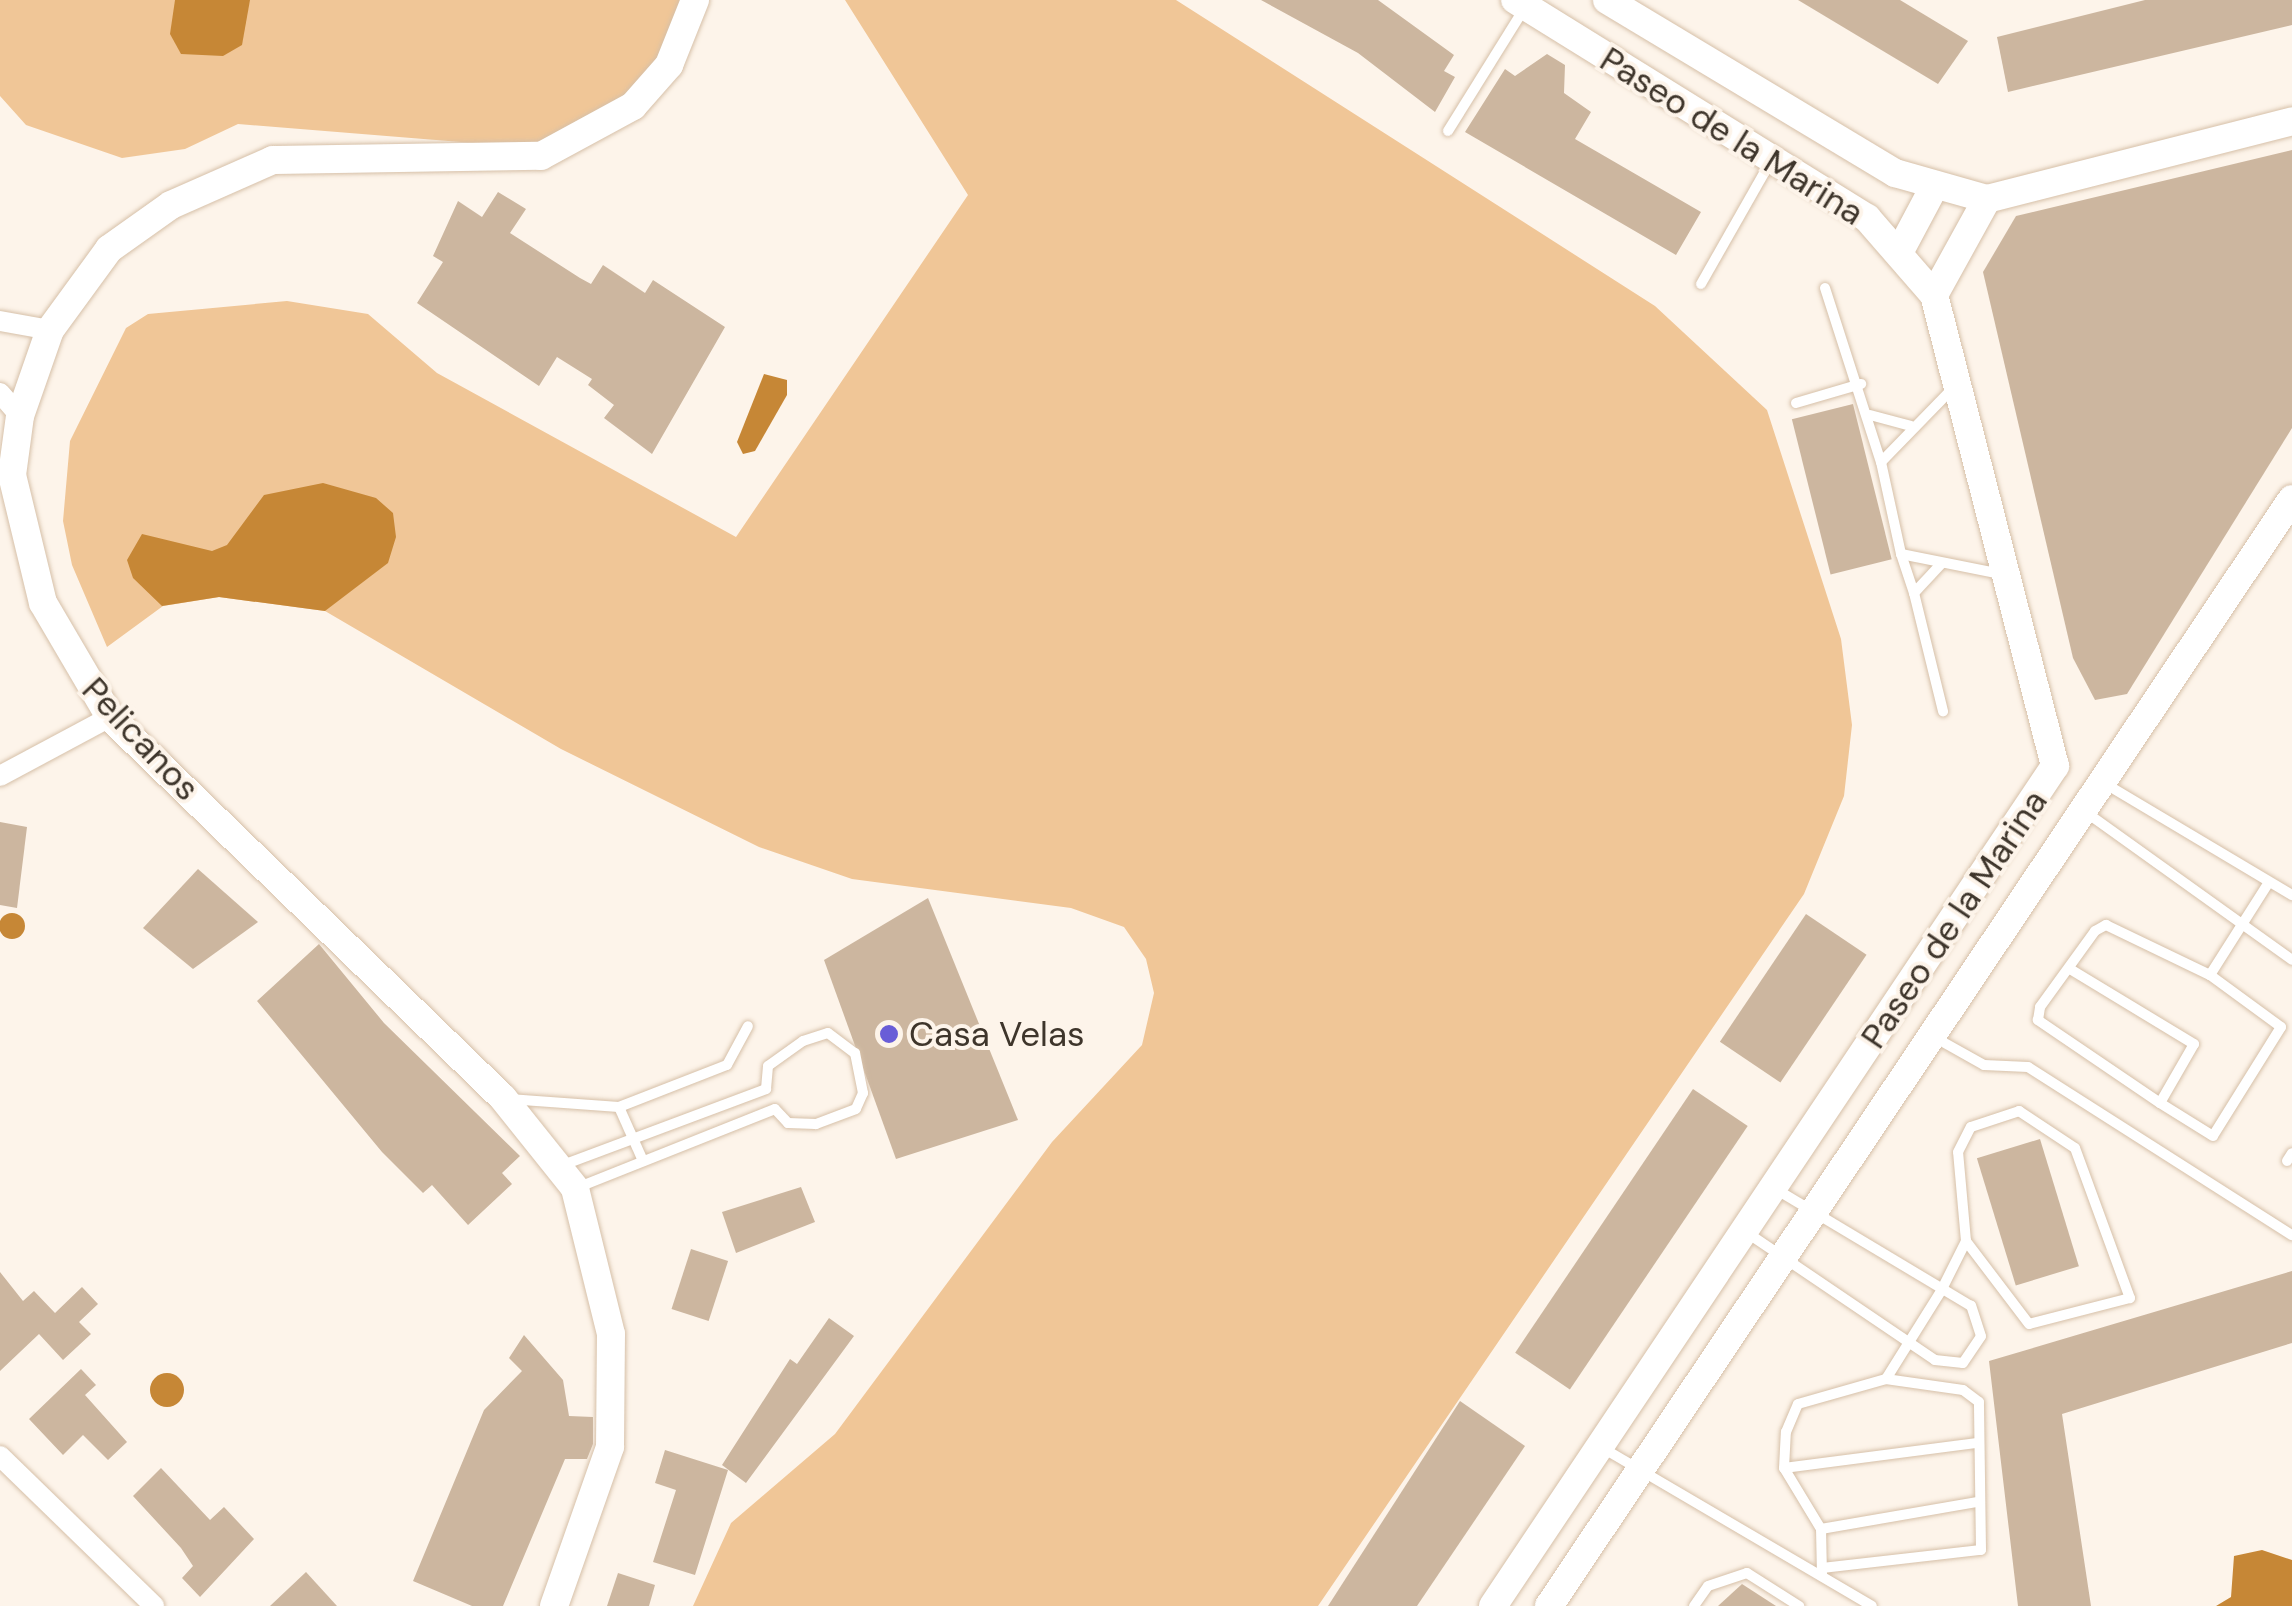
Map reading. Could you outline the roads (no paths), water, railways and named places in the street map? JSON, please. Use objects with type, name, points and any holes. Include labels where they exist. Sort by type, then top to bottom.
[{"type":"street","name":"Pelicanos","points":[[554,1606],[610,1447],[611,1334],[569,1177],[503,1098],[110,717],[43,603],[19,527],[12,475],[20,416],[50,330],[110,250],[171,205],[272,160],[497,162],[589,136],[668,65],[695,0]]},
{"type":"street","name":"Paseo de la Marina","points":[[1607,0],[1934,187],[1987,199],[2292,121]]},
{"type":"street","name":"Paseo de la Marina","points":[[1493,1606],[2055,766],[1960,382],[1934,295],[1900,251],[1867,218],[1520,4]]},
{"type":"street","points":[[1900,251],[1934,187]]},
{"type":"street","points":[[1934,295],[1987,199]]},
{"type":"street","points":[[0,321],[50,330]]},
{"type":"street","points":[[0,393],[20,416]]},
{"type":"street","name":"Paseo de la Marina","points":[[1549,1606],[1662,1430],[1930,1034],[2087,812],[2292,499]]},
{"type":"street","points":[[0,776],[110,717]]},
{"type":"street","points":[[2055,766],[2087,812]]},
{"type":"street","points":[[1628,1406],[1662,1430]]},
{"type":"street","points":[[0,1456],[154,1606]]},
{"type":"lane","points":[[1448,132],[1520,4]]},
{"type":"lane","points":[[1701,284],[1772,159]]},
{"type":"lane","points":[[1825,288],[1870,415],[1901,554],[1943,712]]},
{"type":"lane","points":[[1880,462],[1911,426],[1960,382]]},
{"type":"lane","points":[[1796,403],[1861,384]]},
{"type":"lane","points":[[1870,415],[1911,426]]},
{"type":"lane","points":[[1901,554],[2006,575]]},
{"type":"lane","points":[[1914,593],[1941,564]]},
{"type":"lane","points":[[2108,778],[2292,895]]},
{"type":"lane","points":[[2087,812],[2242,929],[2292,960]]},
{"type":"lane","points":[[2210,975],[2269,882]]},
{"type":"lane","points":[[2281,1027],[2213,1136],[2042,1030],[2040,1007],[2095,932],[2118,924],[2210,975],[2292,1034]]},
{"type":"lane","points":[[2070,969],[2194,1044],[2160,1103]]},
{"type":"lane","points":[[503,1098],[619,1108],[727,1065],[748,1026]]},
{"type":"lane","points":[[828,1033],[855,1053],[863,1074],[856,1109],[788,1124],[776,1109],[766,1090],[768,1066],[803,1041],[828,1033]]},
{"type":"lane","points":[[1930,1034],[1984,1065],[2028,1067],[2292,1235]]},
{"type":"lane","points":[[569,1177],[633,1138],[766,1090]]},
{"type":"lane","points":[[619,1108],[644,1161]]},
{"type":"lane","points":[[569,1177],[644,1161],[776,1109]]},
{"type":"lane","points":[[1886,1379],[1941,1292],[1966,1241],[1958,1152],[1971,1127],[2019,1111],[2075,1148],[2130,1298],[2029,1324],[1966,1241]]},
{"type":"lane","points":[[1745,1232],[1950,1364],[1963,1363],[1981,1336],[1980,1316],[1774,1188]]},
{"type":"lane","points":[[1886,1379],[1963,1390],[1978,1402],[1981,1550],[1822,1572],[1821,1528],[1784,1468],[1798,1404],[1886,1379]]},
{"type":"lane","points":[[1784,1468],[1977,1443]]},
{"type":"lane","points":[[1601,1447],[1822,1572],[1872,1606]]},
{"type":"lane","points":[[1821,1528],[1978,1502]]},
{"type":"lane","points":[[1694,1606],[1708,1586],[1747,1574],[1799,1606]]},
{"type":"place","name":"Casa Velas","points":[[889,1034]]}]
